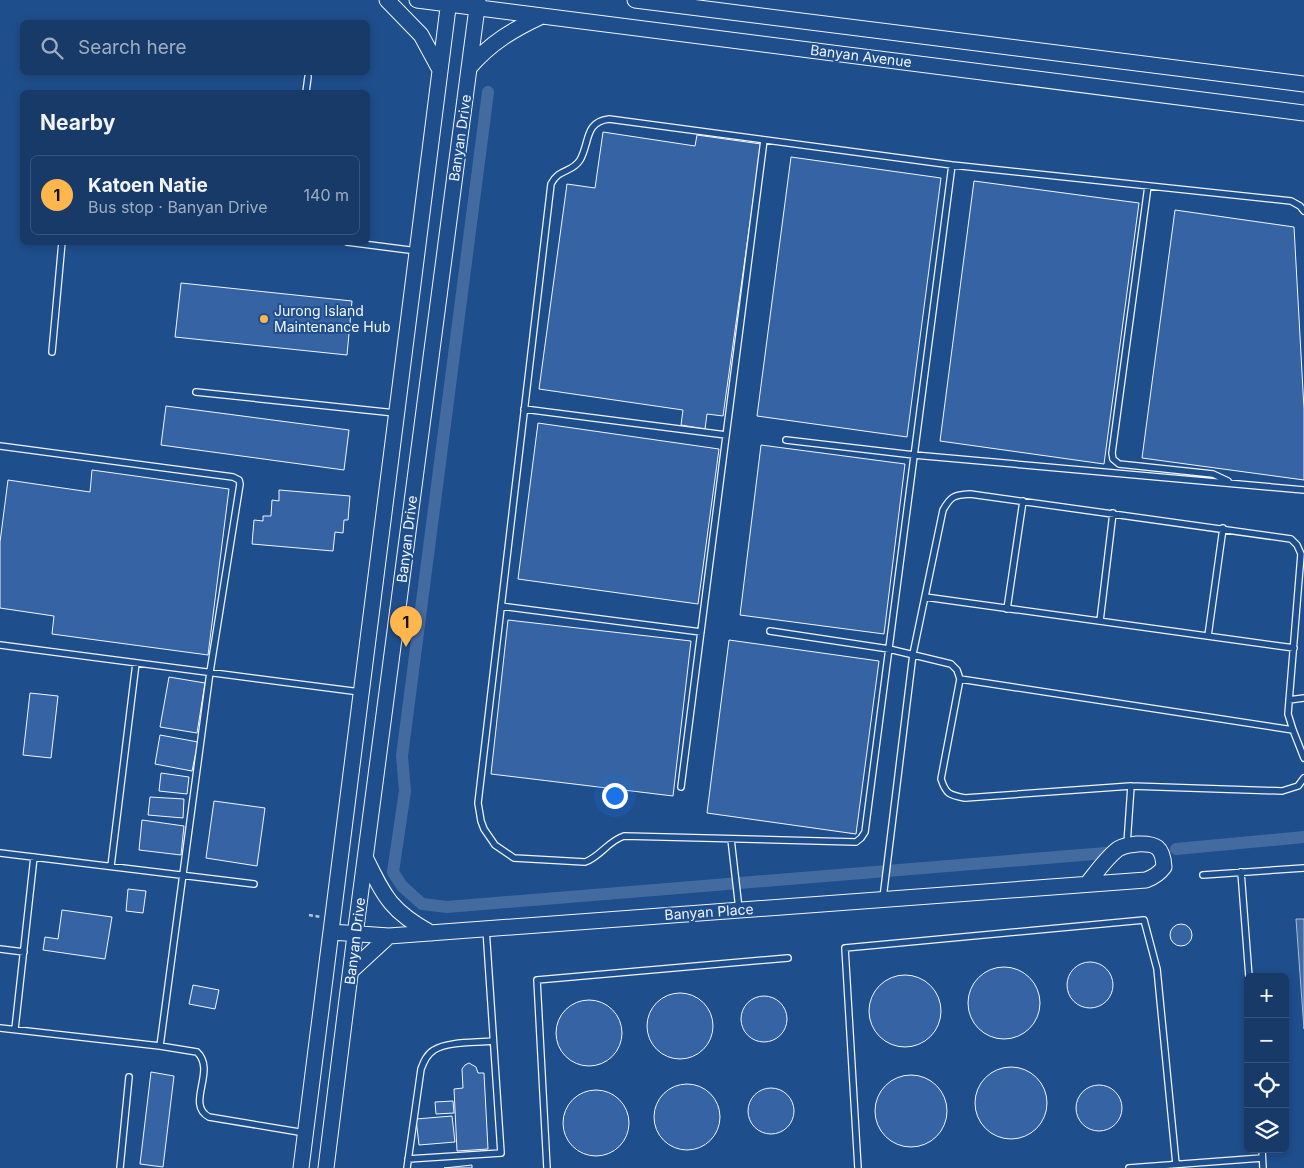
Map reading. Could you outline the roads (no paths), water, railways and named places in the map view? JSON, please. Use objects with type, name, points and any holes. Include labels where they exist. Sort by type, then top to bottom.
[{"type":"street","points":[[387,0],[421,35],[440,70]]},
{"type":"street","name":"Banyan Avenue","points":[[417,0],[478,4],[542,16],[1304,112]]},
{"type":"street","name":"Banyan Avenue","points":[[635,0],[1304,84]]},
{"type":"street","name":"Banyan Drive","points":[[301,1168],[449,2]]},
{"type":"street","name":"Banyan Drive","points":[[326,1168],[478,4]]},
{"type":"street","points":[[469,68],[495,42],[515,29],[542,16]]},
{"type":"street","name":"Banyan Place","points":[[331,932],[389,936],[486,929],[738,903],[883,892],[1146,880],[1155,877],[1164,867],[1161,851],[1155,846],[1149,843],[1126,845]]},
{"type":"street","points":[[1087,884],[1118,849],[1126,845]]},
{"type":"street","points":[[366,859],[381,890],[397,911],[411,922],[431,933]]},
{"type":"street","points":[[351,971],[389,936]]},
{"type":"lane","points":[[306,90],[308,78]]},
{"type":"lane","points":[[952,165],[865,832],[862,838],[856,842],[624,836],[615,839],[594,859],[585,862],[514,858],[495,845],[484,829],[480,821],[478,803],[551,184],[554,177],[562,171],[574,168],[579,162],[592,126],[599,121],[608,120],[952,165],[1291,201],[1300,206],[1304,211]]},
{"type":"lane","points":[[680,787],[764,140]]},
{"type":"lane","points":[[1148,186],[1112,453],[1113,459],[1119,464],[1213,474],[1232,483]]},
{"type":"lane","points":[[52,352],[62,245]]},
{"type":"lane","points":[[370,245],[417,251]]},
{"type":"lane","points":[[196,392],[397,413]]},
{"type":"lane","points":[[524,408],[726,435]]},
{"type":"lane","points":[[786,440],[914,455],[1304,490]]},
{"type":"lane","points":[[0,446],[233,477],[239,480],[240,484],[210,672],[160,1046]]},
{"type":"lane","points":[[883,892],[913,654],[943,510],[949,499],[957,494],[970,494],[1113,513],[1291,539],[1297,545],[1301,554],[1288,714],[1292,730],[1304,758]]},
{"type":"lane","points":[[1007,609],[1023,501]]},
{"type":"lane","points":[[1100,621],[1113,513]]},
{"type":"lane","points":[[1208,636],[1223,528]]},
{"type":"lane","points":[[925,597],[1294,648]]},
{"type":"lane","points":[[501,606],[700,632]]},
{"type":"lane","points":[[770,631],[889,649],[951,664],[957,670],[960,679],[941,779],[945,790],[952,796],[965,798],[1131,786],[1282,791],[1298,786],[1304,778]]},
{"type":"lane","points":[[0,645],[361,692]]},
{"type":"lane","points":[[111,866],[136,663]]},
{"type":"lane","points":[[960,679],[1292,730]]},
{"type":"lane","points":[[1289,700],[1304,698]]},
{"type":"lane","points":[[1126,845],[1131,786]]},
{"type":"lane","points":[[731,839],[738,903]]},
{"type":"lane","points":[[0,852],[254,884]]},
{"type":"lane","points":[[15,1029],[34,857]]},
{"type":"lane","points":[[1203,875],[1304,868]]},
{"type":"lane","points":[[1241,872],[1249,973]]},
{"type":"lane","points":[[858,1168],[845,948],[1144,920],[1158,969],[1176,1164]]},
{"type":"lane","points":[[408,1159],[501,1153],[486,929]]},
{"type":"lane","points":[[0,949],[24,952]]},
{"type":"lane","points":[[547,1168],[537,980],[788,958]]},
{"type":"lane","points":[[0,1028],[197,1052],[202,1056],[205,1068],[199,1107],[208,1118],[305,1134]]},
{"type":"lane","points":[[407,1168],[420,1069],[426,1057],[444,1045],[493,1041]]},
{"type":"lane","points":[[120,1168],[129,1077]]},
{"type":"lane","points":[[1262,1153],[1263,1168]]},
{"type":"lane","points":[[1129,1168],[1262,1158]]},
{"type":"water","points":[[1296,919],[1304,919],[1304,1029]]},
{"type":"waterway","points":[[488,92],[402,756],[405,791],[393,872],[402,886],[422,904],[447,907],[1106,853]]},
{"type":"waterway","points":[[1176,849],[1304,837]]},
{"type":"place","name":"Jurong Island Maintenance Hub","points":[[264,319]]},
{"type":"place","name":"Katoen Natie","points":[[406,647]]}]
